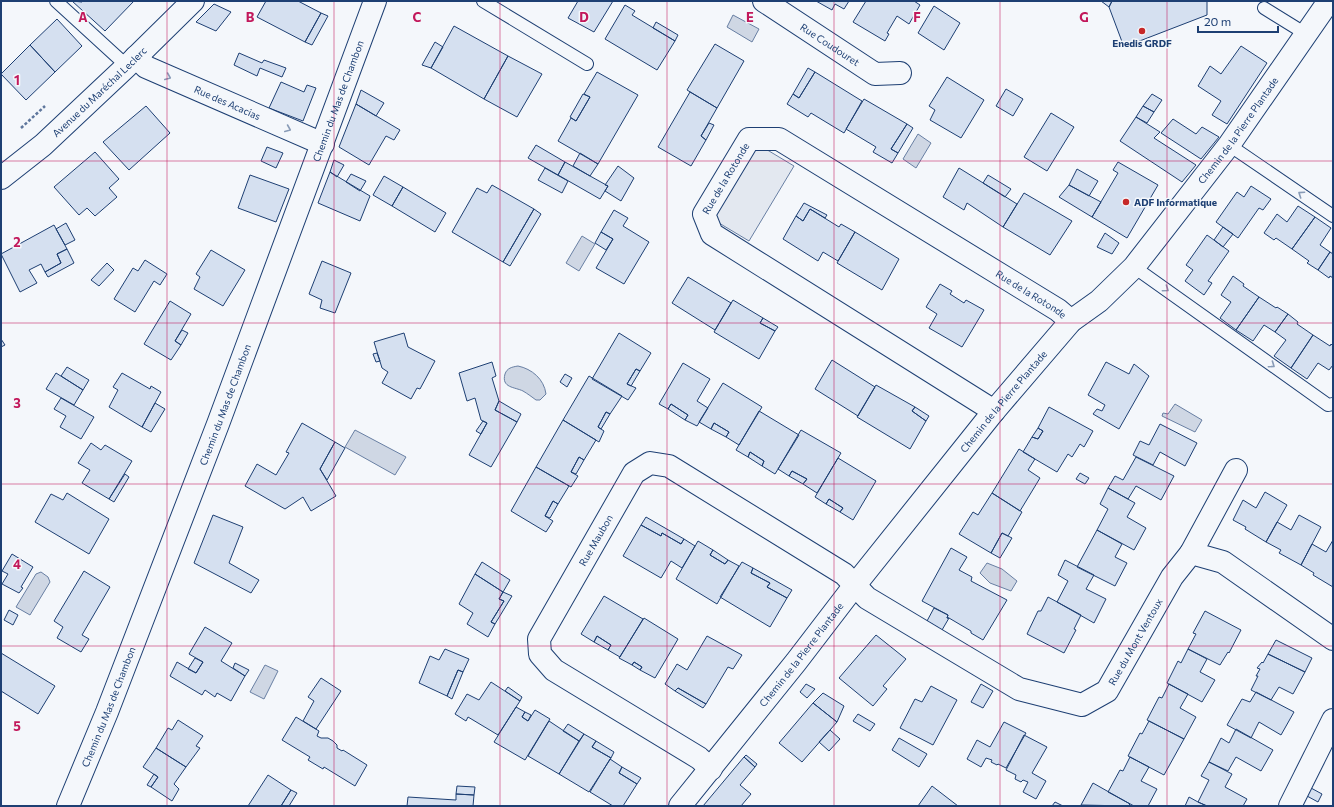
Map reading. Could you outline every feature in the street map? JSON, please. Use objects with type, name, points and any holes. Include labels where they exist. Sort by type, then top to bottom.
[{"type":"street","name":"Avenue du Maréchal Leclerc","points":[[1,178],[43,145],[193,1]]},
{"type":"street","name":"Chemin du Mas de Chambon","points":[[68,806],[107,712],[376,1]]},
{"type":"street","name":"Rue Coudouret","points":[[764,1],[875,74],[900,73]]},
{"type":"street","name":"Chemin de la Pierre Plantade","points":[[680,806],[711,769],[994,411],[1071,321],[1099,301],[1134,267],[1229,144],[1329,1]]},
{"type":"street","name":"Rue des Acacias","points":[[131,62],[323,144]]},
{"type":"street","name":"Rue de la Rotonde","points":[[994,411],[712,234],[704,214],[749,139],[778,138],[1058,310],[1071,321]]},
{"type":"street","name":"Rue Maubon","points":[[711,769],[698,758],[554,670],[540,654],[539,640],[634,473],[650,463],[669,466],[844,574],[855,585]]},
{"type":"street","name":"Rue du Mont Ventoux","points":[[855,585],[867,598],[1019,690],[1082,705],[1107,691],[1172,577],[1191,553],[1236,470]]},
{"type":"street","points":[[1191,553],[1223,562],[1333,639]]},
{"type":"street","points":[[1290,806],[1333,720]]},
{"type":"lane","points":[[56,1],[131,62]]},
{"type":"lane","points":[[483,1],[587,64]]},
{"type":"lane","points":[[1264,8],[1306,34]]},
{"type":"lane","points":[[1229,144],[1333,216]]},
{"type":"lane","points":[[1134,267],[1328,405],[1333,404]]},
{"type":"shaded area","points":[[733,15],[759,29],[752,42],[727,27]]},
{"type":"shaded area","points":[[918,134],[931,143],[916,168],[903,159]]},
{"type":"shaded area","points":[[749,139],[794,166],[749,241],[704,214]]},
{"type":"shaded area","points":[[582,236],[595,244],[579,271],[566,263]]},
{"type":"shaded area","points":[[518,366],[532,372],[540,379],[546,394],[540,400],[536,400],[523,391],[510,386],[505,382],[504,379],[507,370]]},
{"type":"shaded area","points":[[1175,404],[1202,420],[1195,432],[1162,416],[1163,413],[1168,414]]},
{"type":"shaded area","points":[[355,430],[406,457],[395,475],[345,447]]},
{"type":"shaded area","points":[[987,563],[1002,569],[1017,581],[1011,591],[990,583],[980,573]]},
{"type":"shaded area","points":[[41,572],[48,577],[50,582],[30,615],[16,607],[36,574]]},
{"type":"shaded area","points":[[265,665],[278,671],[264,699],[250,692]]},
{"type":"building","points":[[72,1],[82,2],[134,1],[105,31]]},
{"type":"building","points":[[266,1],[298,1],[321,13],[305,42],[257,17]]},
{"type":"building","points":[[578,1],[613,1],[594,32],[568,18]]},
{"type":"building","points":[[816,1],[849,1],[844,9],[835,4],[832,10]]},
{"type":"building","points":[[866,1],[914,1],[920,5],[909,24],[897,16],[887,33],[889,34],[885,41],[853,22]]},
{"type":"building","points":[[1101,1],[1112,1],[1109,7]]},
{"type":"building","name":"Enedis GRDF","points":[[1112,1],[1207,1],[1207,15],[1124,47],[1109,7]]},
{"type":"building","points":[[214,4],[231,12],[216,31],[196,22]]},
{"type":"building","points":[[625,5],[635,11],[632,15],[675,41],[657,70],[605,39]]},
{"type":"building","points":[[934,6],[960,23],[944,50],[918,33]]},
{"type":"building","points":[[321,13],[328,16],[312,45],[305,42]]},
{"type":"building","points":[[57,19],[82,46],[55,72],[30,45]]},
{"type":"building","points":[[656,22],[678,35],[675,41],[653,28]]},
{"type":"building","points":[[454,26],[508,56],[484,99],[431,68]]},
{"type":"building","points":[[435,42],[443,47],[431,68],[422,65]]},
{"type":"building","points":[[715,44],[744,61],[717,108],[687,90]]},
{"type":"building","points":[[30,45],[55,72],[26,100],[1,74]]},
{"type":"building","points":[[1241,46],[1267,63],[1227,124],[1212,115],[1221,101],[1198,86],[1210,66],[1221,74]]},
{"type":"building","points":[[239,53],[262,63],[264,60],[286,68],[282,77],[260,68],[257,76],[234,65]]},
{"type":"building","points":[[508,56],[542,74],[517,117],[484,99]]},
{"type":"building","points":[[808,68],[815,72],[799,98],[793,94]]},
{"type":"building","points":[[597,72],[638,95],[598,164],[558,141],[571,118],[576,121],[590,97],[584,94]]},
{"type":"building","points":[[815,72],[862,101],[844,133],[811,113],[808,117],[787,104],[793,94],[799,98]]},
{"type":"building","points":[[947,77],[984,100],[961,138],[930,120],[935,110],[929,106]]},
{"type":"building","points":[[281,82],[304,92],[307,85],[316,88],[303,121],[269,108]]},
{"type":"building","points":[[1006,89],[1023,99],[1013,116],[996,106]]},
{"type":"building","points":[[361,90],[384,103],[376,116],[356,104]]},
{"type":"building","points":[[690,92],[717,108],[701,136],[706,140],[691,166],[658,147]]},
{"type":"building","points":[[583,94],[590,97],[576,121],[570,117]]},
{"type":"building","points":[[1152,94],[1162,100],[1154,112],[1143,106]]},
{"type":"building","points":[[864,99],[907,124],[891,149],[898,153],[892,163],[873,152],[876,147],[846,129]]},
{"type":"building","points":[[356,104],[400,130],[394,140],[386,136],[369,165],[339,147]]},
{"type":"building","points":[[146,106],[170,133],[129,170],[103,142]]},
{"type":"building","points":[[1143,106],[1154,112],[1147,123],[1136,117]]},
{"type":"building","points":[[1051,113],[1074,127],[1047,171],[1024,157]]},
{"type":"building","points":[[1136,117],[1160,132],[1154,138],[1196,165],[1182,182],[1120,141]]},
{"type":"building","points":[[1173,119],[1196,134],[1202,127],[1219,137],[1201,159],[1161,133]]},
{"type":"building","points":[[709,123],[714,125],[706,140],[701,136]]},
{"type":"building","points":[[907,124],[913,128],[898,153],[891,149]]},
{"type":"building","points":[[536,145],[565,162],[558,175],[528,158]]},
{"type":"building","points":[[267,147],[283,153],[276,168],[261,161]]},
{"type":"building","points":[[95,152],[119,179],[109,188],[117,197],[95,216],[87,208],[79,215],[54,187]]},
{"type":"building","points":[[580,153],[598,164],[590,176],[573,166]]},
{"type":"building","points":[[334,160],[344,165],[337,177],[330,172]]},
{"type":"building","points":[[565,162],[608,186],[600,199],[558,175]]},
{"type":"building","points":[[1118,162],[1158,185],[1127,238],[1092,217],[1118,173],[1113,170]]},
{"type":"building","points":[[618,166],[634,178],[621,201],[605,191],[608,186],[605,185]]},
{"type":"building","points":[[545,168],[568,181],[562,193],[538,180]]},
{"type":"building","points":[[959,168],[1017,204],[1003,227],[967,203],[964,210],[943,197]]},
{"type":"building","points":[[1077,169],[1098,181],[1089,196],[1069,185]]},
{"type":"building","points":[[330,172],[370,196],[360,221],[318,203]]},
{"type":"building","points":[[351,174],[366,181],[360,191],[346,182]]},
{"type":"building","points":[[250,175],[289,189],[276,222],[238,208]]},
{"type":"building","points":[[988,175],[1011,189],[1005,197],[983,183]]},
{"type":"building","points":[[384,176],[403,187],[392,206],[373,195]]},
{"type":"building","points":[[492,185],[534,209],[503,262],[452,232],[477,188],[487,193]]},
{"type":"building","points":[[1069,185],[1101,202],[1092,217],[1059,197]]},
{"type":"building","points":[[1251,186],[1271,199],[1263,210],[1259,208],[1238,238],[1216,222],[1237,192],[1244,197]]},
{"type":"building","points":[[403,187],[446,213],[435,232],[392,206]]},
{"type":"building","points":[[1024,193],[1072,221],[1050,255],[1003,227]]},
{"type":"building","points":[[804,203],[827,215],[825,218],[810,209],[803,221],[796,216]]},
{"type":"building","points":[[1298,206],[1315,217],[1292,249],[1276,238],[1274,240],[1264,233],[1277,214],[1287,222]]},
{"type":"building","points":[[534,209],[541,214],[510,266],[503,262]]},
{"type":"building","points":[[810,209],[839,227],[841,224],[855,232],[838,261],[823,252],[818,261],[783,239],[796,216],[803,221]]},
{"type":"building","points":[[614,210],[628,218],[623,226],[649,242],[624,284],[596,268],[613,239],[601,232]]},
{"type":"building","points":[[1315,217],[1331,228],[1320,245],[1330,252],[1318,270],[1307,263],[1309,261],[1292,249]]},
{"type":"building","points":[[66,223],[75,240],[65,245],[56,229]]},
{"type":"building","points":[[54,225],[67,249],[57,254],[61,263],[45,272],[41,264],[29,270],[37,283],[20,292],[1,254]]},
{"type":"building","points":[[1223,227],[1233,234],[1223,247],[1214,240]]},
{"type":"building","points":[[601,232],[613,239],[606,250],[595,243]]},
{"type":"building","points":[[855,232],[899,259],[882,290],[837,263]]},
{"type":"building","points":[[1105,233],[1119,243],[1112,254],[1097,247]]},
{"type":"building","points":[[1207,235],[1229,251],[1208,281],[1212,283],[1204,295],[1185,281],[1193,270],[1186,265]]},
{"type":"building","points":[[67,249],[74,263],[48,277],[45,272],[61,263],[57,254]]},
{"type":"building","points":[[211,250],[245,270],[223,306],[194,289],[200,277],[196,274]]},
{"type":"building","points":[[1330,252],[1333,254],[1333,278],[1330,276],[1329,278],[1318,270]]},
{"type":"building","points":[[145,260],[167,274],[160,285],[154,281],[135,312],[114,299],[133,268],[138,271]]},
{"type":"building","points":[[322,261],[351,273],[335,313],[320,308],[322,300],[309,294]]},
{"type":"building","points":[[107,263],[114,270],[99,286],[91,280]]},
{"type":"building","points":[[1233,276],[1244,284],[1243,286],[1259,297],[1236,330],[1220,318],[1231,302],[1221,295]]},
{"type":"building","points":[[688,277],[731,303],[715,330],[672,303]]},
{"type":"building","points":[[940,284],[952,291],[950,294],[964,303],[966,300],[984,310],[962,347],[929,328],[937,314],[926,307]]},
{"type":"building","points":[[1259,297],[1288,314],[1275,332],[1264,325],[1253,341],[1236,330]]},
{"type":"building","points":[[733,300],[763,318],[760,323],[775,331],[759,359],[714,332]]},
{"type":"building","points":[[170,301],[191,314],[175,341],[181,345],[171,360],[144,344]]},
{"type":"building","points":[[1288,314],[1298,322],[1297,324],[1313,335],[1291,368],[1274,356],[1286,340],[1275,332]]},
{"type":"building","points":[[763,318],[778,327],[775,331],[760,323]]},
{"type":"building","points":[[182,330],[188,333],[181,345],[175,341]]},
{"type":"building","points":[[404,333],[408,347],[435,361],[420,389],[417,388],[411,399],[382,383],[388,372],[382,368],[374,342]]},
{"type":"building","points":[[619,333],[651,353],[640,371],[636,369],[627,384],[636,388],[628,400],[592,379]]},
{"type":"building","points":[[1313,335],[1330,346],[1331,344],[1333,346],[1333,365],[1329,370],[1318,363],[1307,379],[1291,368]]},
{"type":"building","points":[[1,339],[5,345],[1,347]]},
{"type":"building","points":[[377,353],[380,361],[376,362],[373,354]]},
{"type":"building","points":[[832,360],[875,387],[858,416],[815,389]]},
{"type":"building","points":[[492,362],[496,376],[492,378],[499,401],[495,410],[517,422],[491,467],[469,455],[487,423],[481,420],[475,398],[467,401],[459,373]]},
{"type":"building","points":[[1106,362],[1129,374],[1134,364],[1149,376],[1119,429],[1093,414],[1097,409],[1102,411],[1105,405],[1088,395]]},
{"type":"building","points":[[683,363],[710,379],[697,401],[708,408],[697,426],[685,420],[688,415],[671,404],[668,409],[659,404]]},
{"type":"building","points":[[67,367],[89,380],[83,390],[61,376]]},
{"type":"building","points":[[636,369],[640,371],[631,386],[627,384]]},
{"type":"building","points":[[56,373],[83,390],[74,405],[46,389]]},
{"type":"building","points":[[122,373],[150,389],[151,386],[161,392],[142,427],[109,407],[118,390],[113,387]]},
{"type":"building","points":[[565,374],[572,378],[567,387],[560,382]]},
{"type":"building","points":[[589,376],[622,396],[610,414],[606,412],[598,427],[604,431],[599,442],[563,420]]},
{"type":"building","points":[[723,383],[762,407],[739,445],[726,437],[729,432],[714,423],[711,429],[699,422]]},
{"type":"building","points":[[876,385],[915,407],[912,411],[926,421],[910,449],[857,417]]},
{"type":"building","points":[[61,398],[94,417],[81,439],[60,427],[66,416],[54,409]]},
{"type":"building","points":[[499,401],[521,414],[517,422],[495,410]]},
{"type":"building","points":[[155,403],[165,409],[151,432],[142,427]]},
{"type":"building","points":[[671,404],[688,415],[685,420],[668,409]]},
{"type":"building","points":[[915,407],[929,416],[926,421],[912,411]]},
{"type":"building","points":[[1049,407],[1093,431],[1084,447],[1080,444],[1072,457],[1068,454],[1057,472],[1023,452],[1032,437],[1038,439],[1043,431],[1038,428]]},
{"type":"building","points":[[759,411],[799,435],[775,474],[762,466],[764,461],[750,452],[748,457],[736,450]]},
{"type":"building","points":[[606,412],[610,414],[601,429],[598,427]]},
{"type":"building","points":[[563,420],[596,440],[584,460],[579,457],[571,472],[578,476],[571,487],[536,467]]},
{"type":"building","points":[[483,421],[487,423],[481,434],[476,431]]},
{"type":"building","points":[[302,423],[335,442],[320,469],[336,496],[311,511],[303,497],[285,509],[245,486],[257,464],[276,475],[289,453],[286,452]]},
{"type":"building","points":[[714,423],[729,432],[726,437],[711,429]]},
{"type":"building","points":[[1160,424],[1197,443],[1185,466],[1160,452],[1153,465],[1133,455],[1140,441],[1149,445]]},
{"type":"building","points":[[1038,428],[1043,431],[1038,439],[1032,437]]},
{"type":"building","points":[[801,430],[841,453],[817,493],[803,484],[807,479],[792,471],[789,476],[778,469]]},
{"type":"building","points":[[335,442],[345,448],[327,480],[320,469]]},
{"type":"building","points":[[91,443],[101,450],[105,445],[132,461],[109,499],[82,483],[90,470],[78,463]]},
{"type":"building","points":[[1019,449],[1035,459],[1028,470],[1040,478],[1020,511],[992,493]]},
{"type":"building","points":[[750,452],[764,461],[762,466],[748,457]]},
{"type":"building","points":[[579,457],[584,460],[576,474],[571,472]]},
{"type":"building","points":[[1136,457],[1174,476],[1161,500],[1136,486],[1128,499],[1108,488],[1115,476],[1123,480]]},
{"type":"building","points":[[838,458],[876,481],[853,520],[840,512],[843,508],[829,499],[826,504],[815,497]]},
{"type":"building","points":[[536,467],[569,486],[558,504],[553,501],[545,516],[553,521],[546,532],[511,511]]},
{"type":"building","points":[[792,471],[807,479],[803,484],[789,476]]},
{"type":"building","points":[[1080,473],[1089,478],[1085,484],[1076,479]]},
{"type":"building","points":[[125,474],[129,477],[114,502],[109,499]]},
{"type":"building","points":[[1108,488],[1135,503],[1127,517],[1146,528],[1134,550],[1097,530],[1108,509],[1100,504]]},
{"type":"building","points":[[1265,492],[1287,505],[1266,542],[1245,529],[1246,527],[1233,520],[1243,500],[1256,508]]},
{"type":"building","points":[[67,493],[109,519],[89,554],[35,522],[51,494],[63,500]]},
{"type":"building","points":[[992,493],[1022,512],[1008,536],[1002,533],[991,553],[959,534],[973,512],[978,515]]},
{"type":"building","points":[[829,499],[843,508],[840,512],[826,504]]},
{"type":"building","points":[[553,501],[558,504],[550,518],[545,516]]},
{"type":"building","points":[[213,515],[243,527],[229,563],[259,580],[251,593],[194,563]]},
{"type":"building","points":[[1299,515],[1321,527],[1301,565],[1279,553],[1281,550],[1266,542],[1277,522],[1291,530]]},
{"type":"building","points":[[646,517],[684,539],[681,544],[662,533],[661,536],[641,525]]},
{"type":"building","points":[[641,525],[661,536],[662,533],[681,544],[684,539],[695,546],[682,568],[671,561],[661,578],[623,556]]},
{"type":"building","points":[[1097,530],[1122,544],[1115,557],[1127,563],[1115,586],[1077,567]]},
{"type":"building","points":[[1002,533],[1012,538],[1000,558],[991,553]]},
{"type":"building","points":[[1333,540],[1333,587],[1313,575],[1314,573],[1301,565],[1312,544],[1326,552]]},
{"type":"building","points":[[698,541],[713,550],[710,555],[725,564],[728,560],[739,566],[717,604],[676,579]]},
{"type":"building","points":[[951,548],[967,557],[959,570],[972,577],[971,581],[1007,600],[983,640],[971,633],[971,631],[947,618],[948,615],[922,601]]},
{"type":"building","points":[[713,550],[728,560],[725,564],[710,555]]},
{"type":"building","points":[[12,554],[33,567],[19,593],[2,584],[8,574],[2,571]]},
{"type":"building","points":[[1065,560],[1094,575],[1086,589],[1106,599],[1094,623],[1057,602],[1068,581],[1058,575]]},
{"type":"building","points":[[482,562],[510,580],[503,592],[475,574]]},
{"type":"building","points":[[742,562],[753,568],[751,573],[770,583],[767,587],[787,598],[770,627],[720,597]]},
{"type":"building","points":[[753,568],[792,590],[787,598],[767,587],[770,583],[751,573]]},
{"type":"building","points":[[84,571],[110,587],[82,635],[89,639],[81,652],[57,638],[63,627],[54,621]]},
{"type":"building","points":[[475,574],[503,592],[499,599],[504,601],[491,622],[495,624],[488,637],[467,624],[473,613],[459,604]]},
{"type":"building","points":[[503,592],[512,596],[495,624],[491,622],[504,601],[499,599]]},
{"type":"building","points":[[604,596],[643,619],[620,657],[608,650],[611,645],[597,636],[594,642],[581,634]]},
{"type":"building","points":[[1048,597],[1081,615],[1074,629],[1076,630],[1064,653],[1027,634],[1038,611],[1041,611]]},
{"type":"building","points":[[934,608],[948,615],[947,618],[949,618],[942,630],[927,621]]},
{"type":"building","points":[[9,610],[18,615],[13,625],[4,620]]},
{"type":"building","points":[[1205,611],[1241,630],[1229,653],[1228,652],[1220,665],[1188,649],[1196,634],[1193,633]]},
{"type":"building","points":[[644,618],[678,639],[655,678],[640,670],[642,667],[634,662],[632,665],[619,658]]},
{"type":"building","points":[[205,627],[232,643],[221,661],[245,676],[231,701],[217,693],[215,697],[205,690],[202,695],[170,676],[177,662],[196,673],[203,662],[189,654]]},
{"type":"building","points":[[876,635],[906,659],[883,686],[887,689],[873,706],[839,678]]},
{"type":"building","points":[[597,636],[611,645],[608,650],[594,642]]},
{"type":"building","points":[[707,636],[742,655],[733,669],[728,667],[706,704],[678,688],[675,691],[665,684],[677,664],[687,670]]},
{"type":"building","points":[[1276,640],[1312,658],[1305,672],[1268,654]]},
{"type":"building","points":[[445,649],[469,659],[463,672],[458,670],[447,696],[419,683],[430,656],[439,660]]},
{"type":"building","points":[[1188,649],[1207,659],[1200,672],[1215,680],[1202,702],[1167,683],[1178,661],[1181,663]]},
{"type":"building","points":[[1,653],[55,686],[38,714],[1,691]]},
{"type":"building","points":[[1268,654],[1305,672],[1293,694],[1279,687],[1271,700],[1251,690],[1260,669],[1257,668],[1262,662],[1263,663]]},
{"type":"building","points":[[195,658],[203,662],[196,673],[188,669]]},
{"type":"building","points":[[634,662],[642,667],[640,670],[632,665]]},
{"type":"building","points":[[235,663],[249,670],[245,676],[233,668]]},
{"type":"building","points":[[458,670],[463,672],[452,699],[447,696]]},
{"type":"building","points":[[321,678],[341,691],[316,729],[303,721],[314,701],[308,697]]},
{"type":"building","points":[[491,682],[520,701],[498,735],[468,717],[466,721],[455,714],[467,694],[479,700]]},
{"type":"building","points":[[806,684],[815,689],[807,698],[800,692]]},
{"type":"building","points":[[981,684],[993,691],[983,708],[971,702]]},
{"type":"building","points":[[1169,684],[1188,694],[1180,708],[1196,717],[1184,739],[1147,720],[1159,697],[1162,698]]},
{"type":"building","points":[[931,686],[957,700],[933,745],[900,728],[915,699],[922,702]]},
{"type":"building","points":[[508,687],[522,697],[520,701],[505,691]]},
{"type":"building","points":[[678,688],[706,704],[703,708],[675,691]]},
{"type":"building","points":[[1256,692],[1294,712],[1281,735],[1259,722],[1251,738],[1227,725],[1242,699],[1250,702]]},
{"type":"building","points":[[823,693],[844,706],[837,722],[813,703]]},
{"type":"building","points":[[813,703],[837,722],[802,762],[779,743]]},
{"type":"building","points":[[516,707],[525,712],[522,717],[528,721],[535,710],[550,719],[525,760],[494,742]]},
{"type":"building","points":[[525,712],[531,715],[528,721],[522,717]]},
{"type":"building","points":[[858,714],[875,724],[870,731],[853,721]]},
{"type":"building","points":[[296,717],[319,731],[317,736],[321,738],[328,738],[337,745],[337,748],[342,751],[343,750],[367,765],[355,786],[324,767],[323,769],[308,760],[310,757],[282,740]]},
{"type":"building","points":[[178,720],[203,736],[196,746],[200,748],[186,767],[156,748],[168,728],[172,730]]},
{"type":"building","points":[[549,721],[579,741],[559,774],[528,756]]},
{"type":"building","points":[[1149,721],[1184,739],[1164,775],[1128,756],[1140,733],[1142,734]]},
{"type":"building","points":[[1004,722],[1026,733],[1006,768],[991,762],[992,760],[986,758],[981,767],[967,759],[977,740],[990,747]]},
{"type":"building","points":[[568,724],[584,734],[579,741],[563,731]]},
{"type":"building","points":[[1236,729],[1273,750],[1261,771],[1236,757],[1228,771],[1209,762],[1221,738],[1229,743]]},
{"type":"building","points":[[830,730],[840,739],[829,751],[819,742]]},
{"type":"building","points":[[584,734],[596,741],[592,747],[611,758],[589,792],[559,774]]},
{"type":"building","points":[[1024,735],[1047,747],[1032,773],[1046,781],[1036,799],[1023,792],[1028,782],[1023,780],[1021,782],[1015,779],[1016,775],[1006,770]]},
{"type":"building","points":[[899,738],[927,754],[919,767],[892,750]]},
{"type":"building","points":[[596,741],[614,752],[611,758],[592,747]]},
{"type":"building","points":[[156,748],[186,767],[174,784],[179,789],[172,801],[151,787],[158,777],[143,767]]},
{"type":"building","points":[[746,755],[757,764],[755,767],[744,757]]},
{"type":"building","points":[[744,757],[755,767],[740,785],[751,794],[741,806],[703,806]]},
{"type":"building","points":[[1130,757],[1149,767],[1141,781],[1157,789],[1148,806],[1134,806],[1108,792],[1120,770],[1123,771]]},
{"type":"building","points":[[610,759],[622,767],[619,773],[637,784],[623,806],[613,806],[590,792]]},
{"type":"building","points":[[1209,762],[1232,774],[1225,787],[1247,799],[1243,806],[1207,806],[1198,802],[1209,780],[1201,776]]},
{"type":"building","points":[[622,767],[641,778],[637,784],[619,773]]},
{"type":"building","points":[[154,774],[158,777],[151,787],[147,785]]},
{"type":"building","points":[[268,775],[291,790],[281,806],[248,806]]},
{"type":"building","points":[[1093,783],[1130,804],[1128,806],[1081,805]]},
{"type":"building","points":[[457,786],[475,787],[474,795],[456,794]]},
{"type":"building","points":[[932,786],[958,806],[918,806]]},
{"type":"building","points":[[1311,788],[1322,794],[1318,802],[1307,796]]},
{"type":"building","points":[[291,790],[297,793],[289,806],[281,806]]},
{"type":"building","points":[[456,794],[474,795],[473,806],[407,806],[408,797],[456,800]]},
{"type":"building","points":[[1189,797],[1198,802],[1207,806],[1185,806]]},
{"type":"building","points":[[1055,802],[1063,806],[1052,806]]},
{"type":"place","name":"Enedis GRDF","points":[[1142,31]]},
{"type":"place","name":"ADF Informatique","points":[[1126,202]]}]
